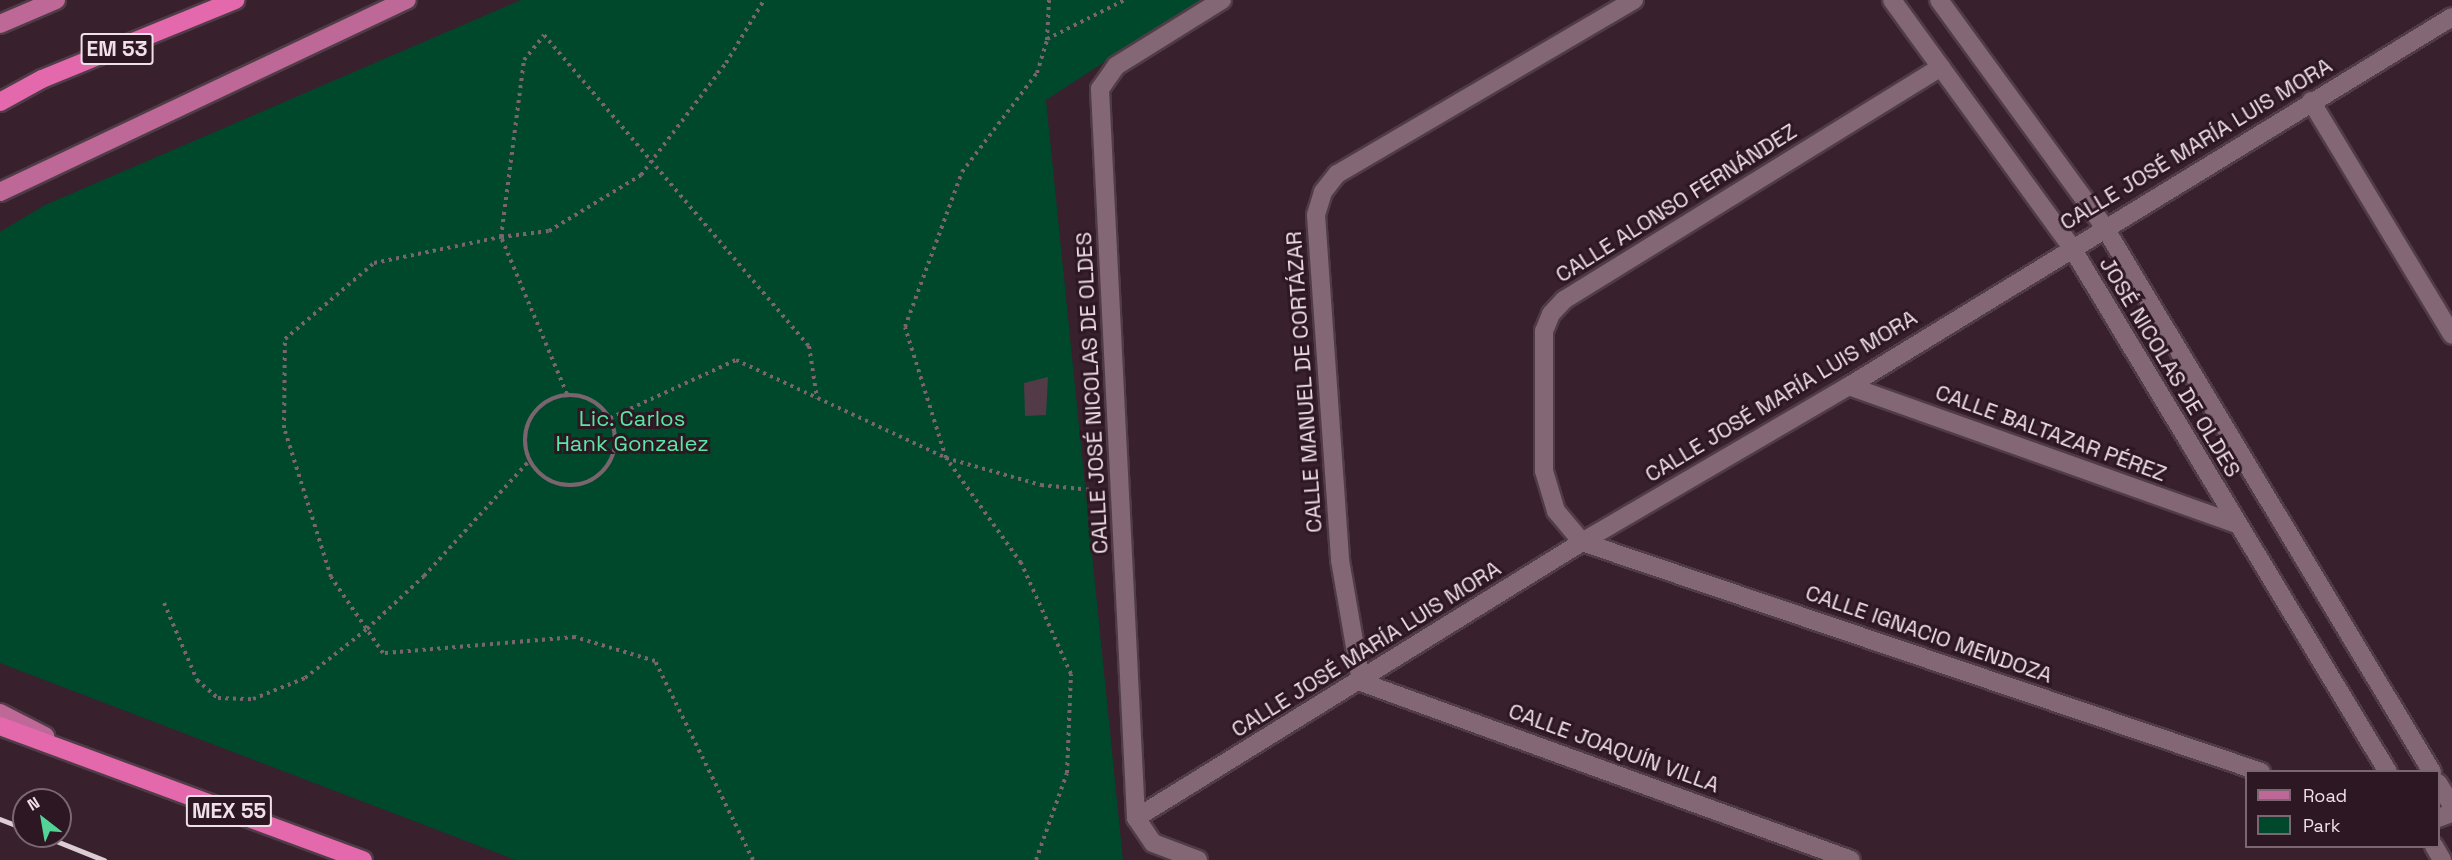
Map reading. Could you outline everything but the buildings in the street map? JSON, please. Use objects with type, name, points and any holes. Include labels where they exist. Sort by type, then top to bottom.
[{"type":"highway","name":"EM 53","points":[[0,102],[42,79],[236,0]]},
{"type":"highway","name":"MEX 55","points":[[0,726],[363,860]]},
{"type":"main road","points":[[0,24],[32,4],[56,0]]},
{"type":"main road","points":[[0,192],[407,0]]},
{"type":"main road","points":[[0,713],[95,761]]},
{"type":"street","name":"CALLE JOSÉ NICOLAS DE OLDES","points":[[1198,860],[1152,843],[1136,818],[1100,89],[1116,66],[1222,0]]},
{"type":"street","name":"CALLE MANUEL DE CORTÁZAR","points":[[1361,682],[1340,560],[1316,215],[1323,192],[1337,174],[1634,0]]},
{"type":"street","name":"JOSÉ NICOLAS DE OLDES","points":[[1892,0],[2072,248],[2236,525],[2387,770]]},
{"type":"street","name":"JOSÉ NICOLAS DE OLDES","points":[[1939,0],[2105,228],[2431,770]]},
{"type":"street","name":"CALLE JOSÉ MARÍA LUIS MORA","points":[[1136,818],[1361,682],[1582,542],[1849,386],[2452,17]]},
{"type":"street","name":"CALLE ALONSO FERNÁNDEZ","points":[[1582,542],[1556,510],[1544,471],[1544,331],[1551,314],[1564,300],[1941,67]]},
{"type":"street","points":[[2311,102],[2452,335]]},
{"type":"street","name":"CALLE BALTAZAR PÉREZ","points":[[1849,386],[2236,525]]},
{"type":"street","name":"CALLE IGNACIO MENDOZA","points":[[1582,542],[2258,770]]},
{"type":"street","name":"CALLE JOAQUÍN VILLA","points":[[1361,682],[1851,860]]},
{"type":"street","points":[[2440,785],[2452,805]]},
{"type":"path","points":[[753,860],[655,661],[575,637],[383,653],[331,577],[284,428],[285,339],[374,263],[501,237],[549,231],[641,174],[726,63],[764,0]]},
{"type":"path","points":[[1036,860],[1067,773],[1071,674],[1021,563],[946,458],[905,327],[962,171],[1037,73],[1047,40],[1049,0]]},
{"type":"path","points":[[1047,40],[1125,0]]},
{"type":"path","points":[[567,394],[501,237],[524,60],[544,35],[649,164],[809,346],[817,398]]},
{"type":"path","points":[[610,418],[736,360],[946,458],[1041,485],[1121,493]]},
{"type":"path","points":[[567,394],[584,396],[599,405],[610,418],[615,434],[614,451],[605,467],[592,479],[574,485],[556,483],[541,474],[530,460],[524,443],[527,425],[536,410],[551,399],[567,394]]},
{"type":"path","points":[[164,603],[197,681],[218,698],[253,699],[305,678],[367,628],[424,576],[530,460]]},
{"type":"green space","name":"Lic. Carlos Hank Gonzalez","points":[[521,0],[1200,0],[1046,100],[1123,860],[516,860],[0,663],[0,232],[45,205]]},
{"type":"railway","points":[[0,819],[12,824]]},
{"type":"railway","points":[[72,847],[104,860]]}]
